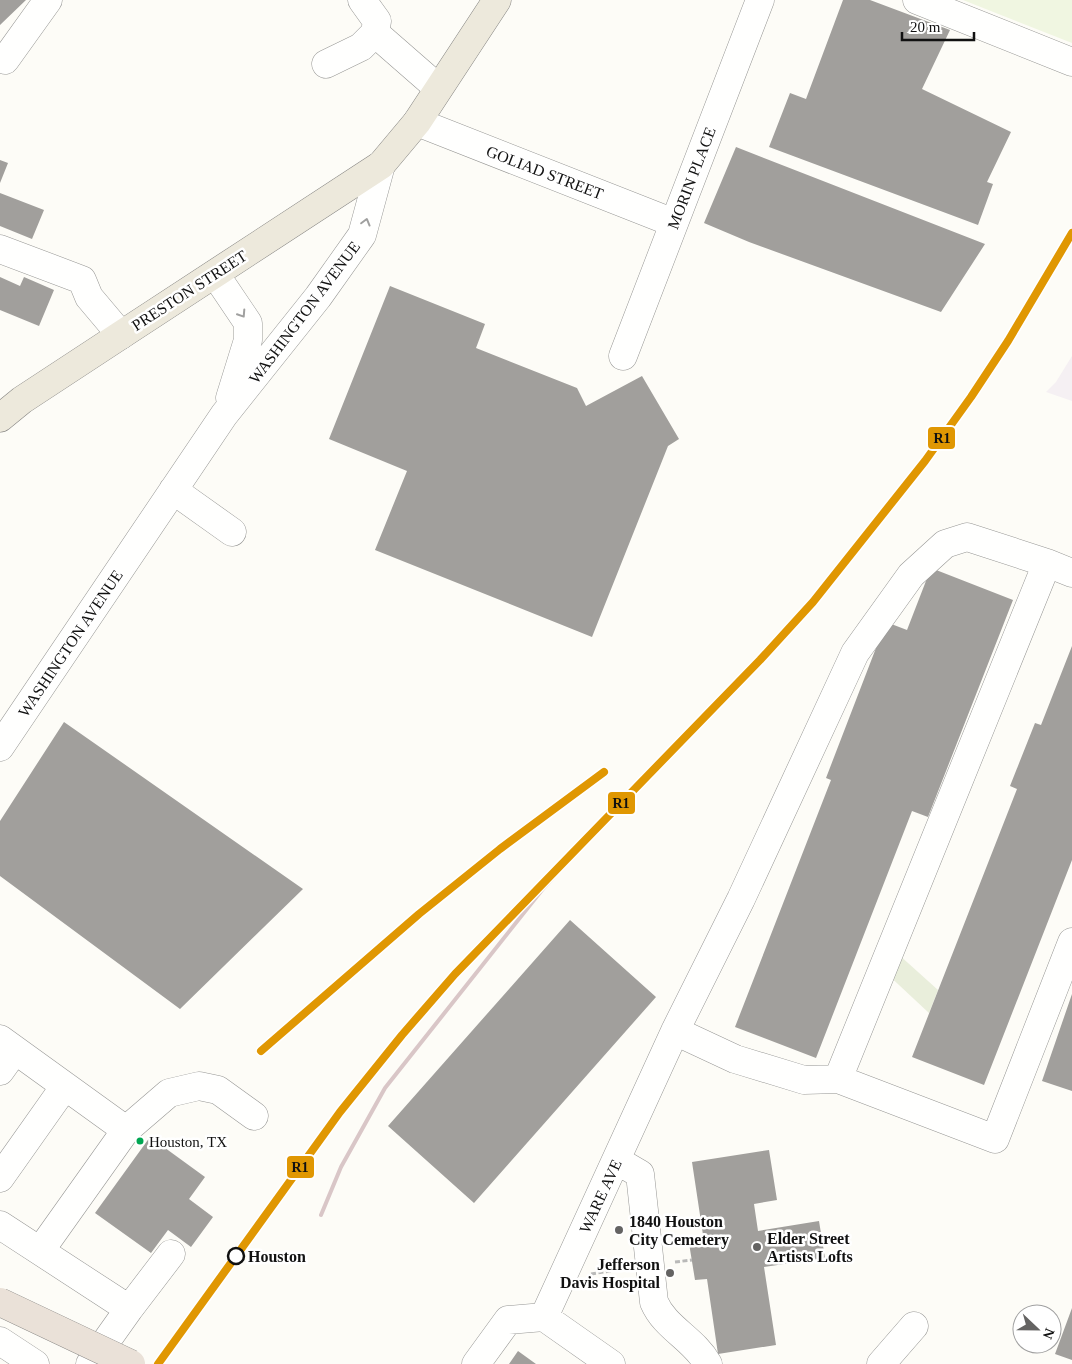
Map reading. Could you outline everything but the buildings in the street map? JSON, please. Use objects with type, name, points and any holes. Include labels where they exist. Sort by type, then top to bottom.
[{"type":"highway","points":[[0,1302],[131,1364]]},
{"type":"main road","name":"WASHINGTON AVENUE","points":[[381,165],[417,122],[497,0]]},
{"type":"main road","name":"PRESTON STREET","points":[[0,418],[22,400],[381,165]]},
{"type":"street","points":[[0,58],[5,60],[48,0]]},
{"type":"street","points":[[326,64],[361,47],[375,33],[377,21],[362,0]]},
{"type":"street","name":"MORIN PLACE","points":[[623,356],[760,0]]},
{"type":"street","points":[[917,0],[1072,62]]},
{"type":"street","points":[[375,33],[438,88]]},
{"type":"street","name":"GOLIAD STREET","points":[[417,122],[674,223]]},
{"type":"street","name":"WASHINGTON AVENUE","points":[[0,747],[224,416],[312,304],[362,235],[381,165]]},
{"type":"street","points":[[0,249],[82,280],[88,297],[121,335]]},
{"type":"street","name":"WASHINGTON AVENUE","points":[[215,274],[248,323],[248,340],[242,364],[224,416]]},
{"type":"street","points":[[174,490],[232,532]]},
{"type":"street","name":"WARE AVE","points":[[544,1317],[675,1031],[741,899],[855,653],[911,576],[945,544],[967,537],[1046,562],[1072,573]]},
{"type":"street","points":[[838,1079],[1046,562]]},
{"type":"street","points":[[675,1031],[735,1059],[804,1080],[838,1079],[995,1139],[1072,942]]},
{"type":"street","points":[[5,1054],[65,1086],[126,1130]]},
{"type":"street","points":[[0,1178],[65,1086]]},
{"type":"street","points":[[40,1251],[126,1130],[169,1093],[199,1086],[218,1090],[254,1116]]},
{"type":"street","points":[[616,1160],[640,1174],[654,1302],[659,1314],[697,1348],[708,1364]]},
{"type":"street","points":[[0,1225],[129,1309]]},
{"type":"street","points":[[90,1364],[171,1254]]},
{"type":"street","points":[[476,1364],[508,1320],[544,1317],[612,1364]]},
{"type":"street","points":[[882,1364],[914,1326]]},
{"type":"street","points":[[0,1341],[35,1364]]},
{"type":"path","points":[[588,1274],[621,1270]]},
{"type":"shaded area","points":[[1072,356],[1072,401],[1046,392],[1056,382]]},
{"type":"green space","points":[[963,0],[1072,0],[1072,43]]},
{"type":"green space","points":[[898,954],[938,990],[929,1013],[884,971]]},
{"type":"railway","points":[[261,1051],[419,914],[500,849],[604,772]]},
{"type":"railway","points":[[321,1215],[341,1167],[385,1088],[542,890],[609,815]]},
{"type":"transit line","name":"R1","points":[[158,1364],[340,1112],[402,1035],[455,974],[760,660],[813,602],[925,461],[971,397],[1008,341],[1072,233]]},
{"type":"transit line","name":"R1","points":[[261,1051],[419,914],[500,849],[604,772]]},
{"type":"place","name":"Houston, TX","points":[[140,1141]]},
{"type":"place","name":"1840 Houston City Cemetery","points":[[619,1230]]},
{"type":"place","name":"Elder Street Artists Lofts","points":[[757,1247]]},
{"type":"place","name":"Houston","points":[[236,1256]]},
{"type":"place","name":"Jefferson Davis Hospital","points":[[670,1273]]}]
